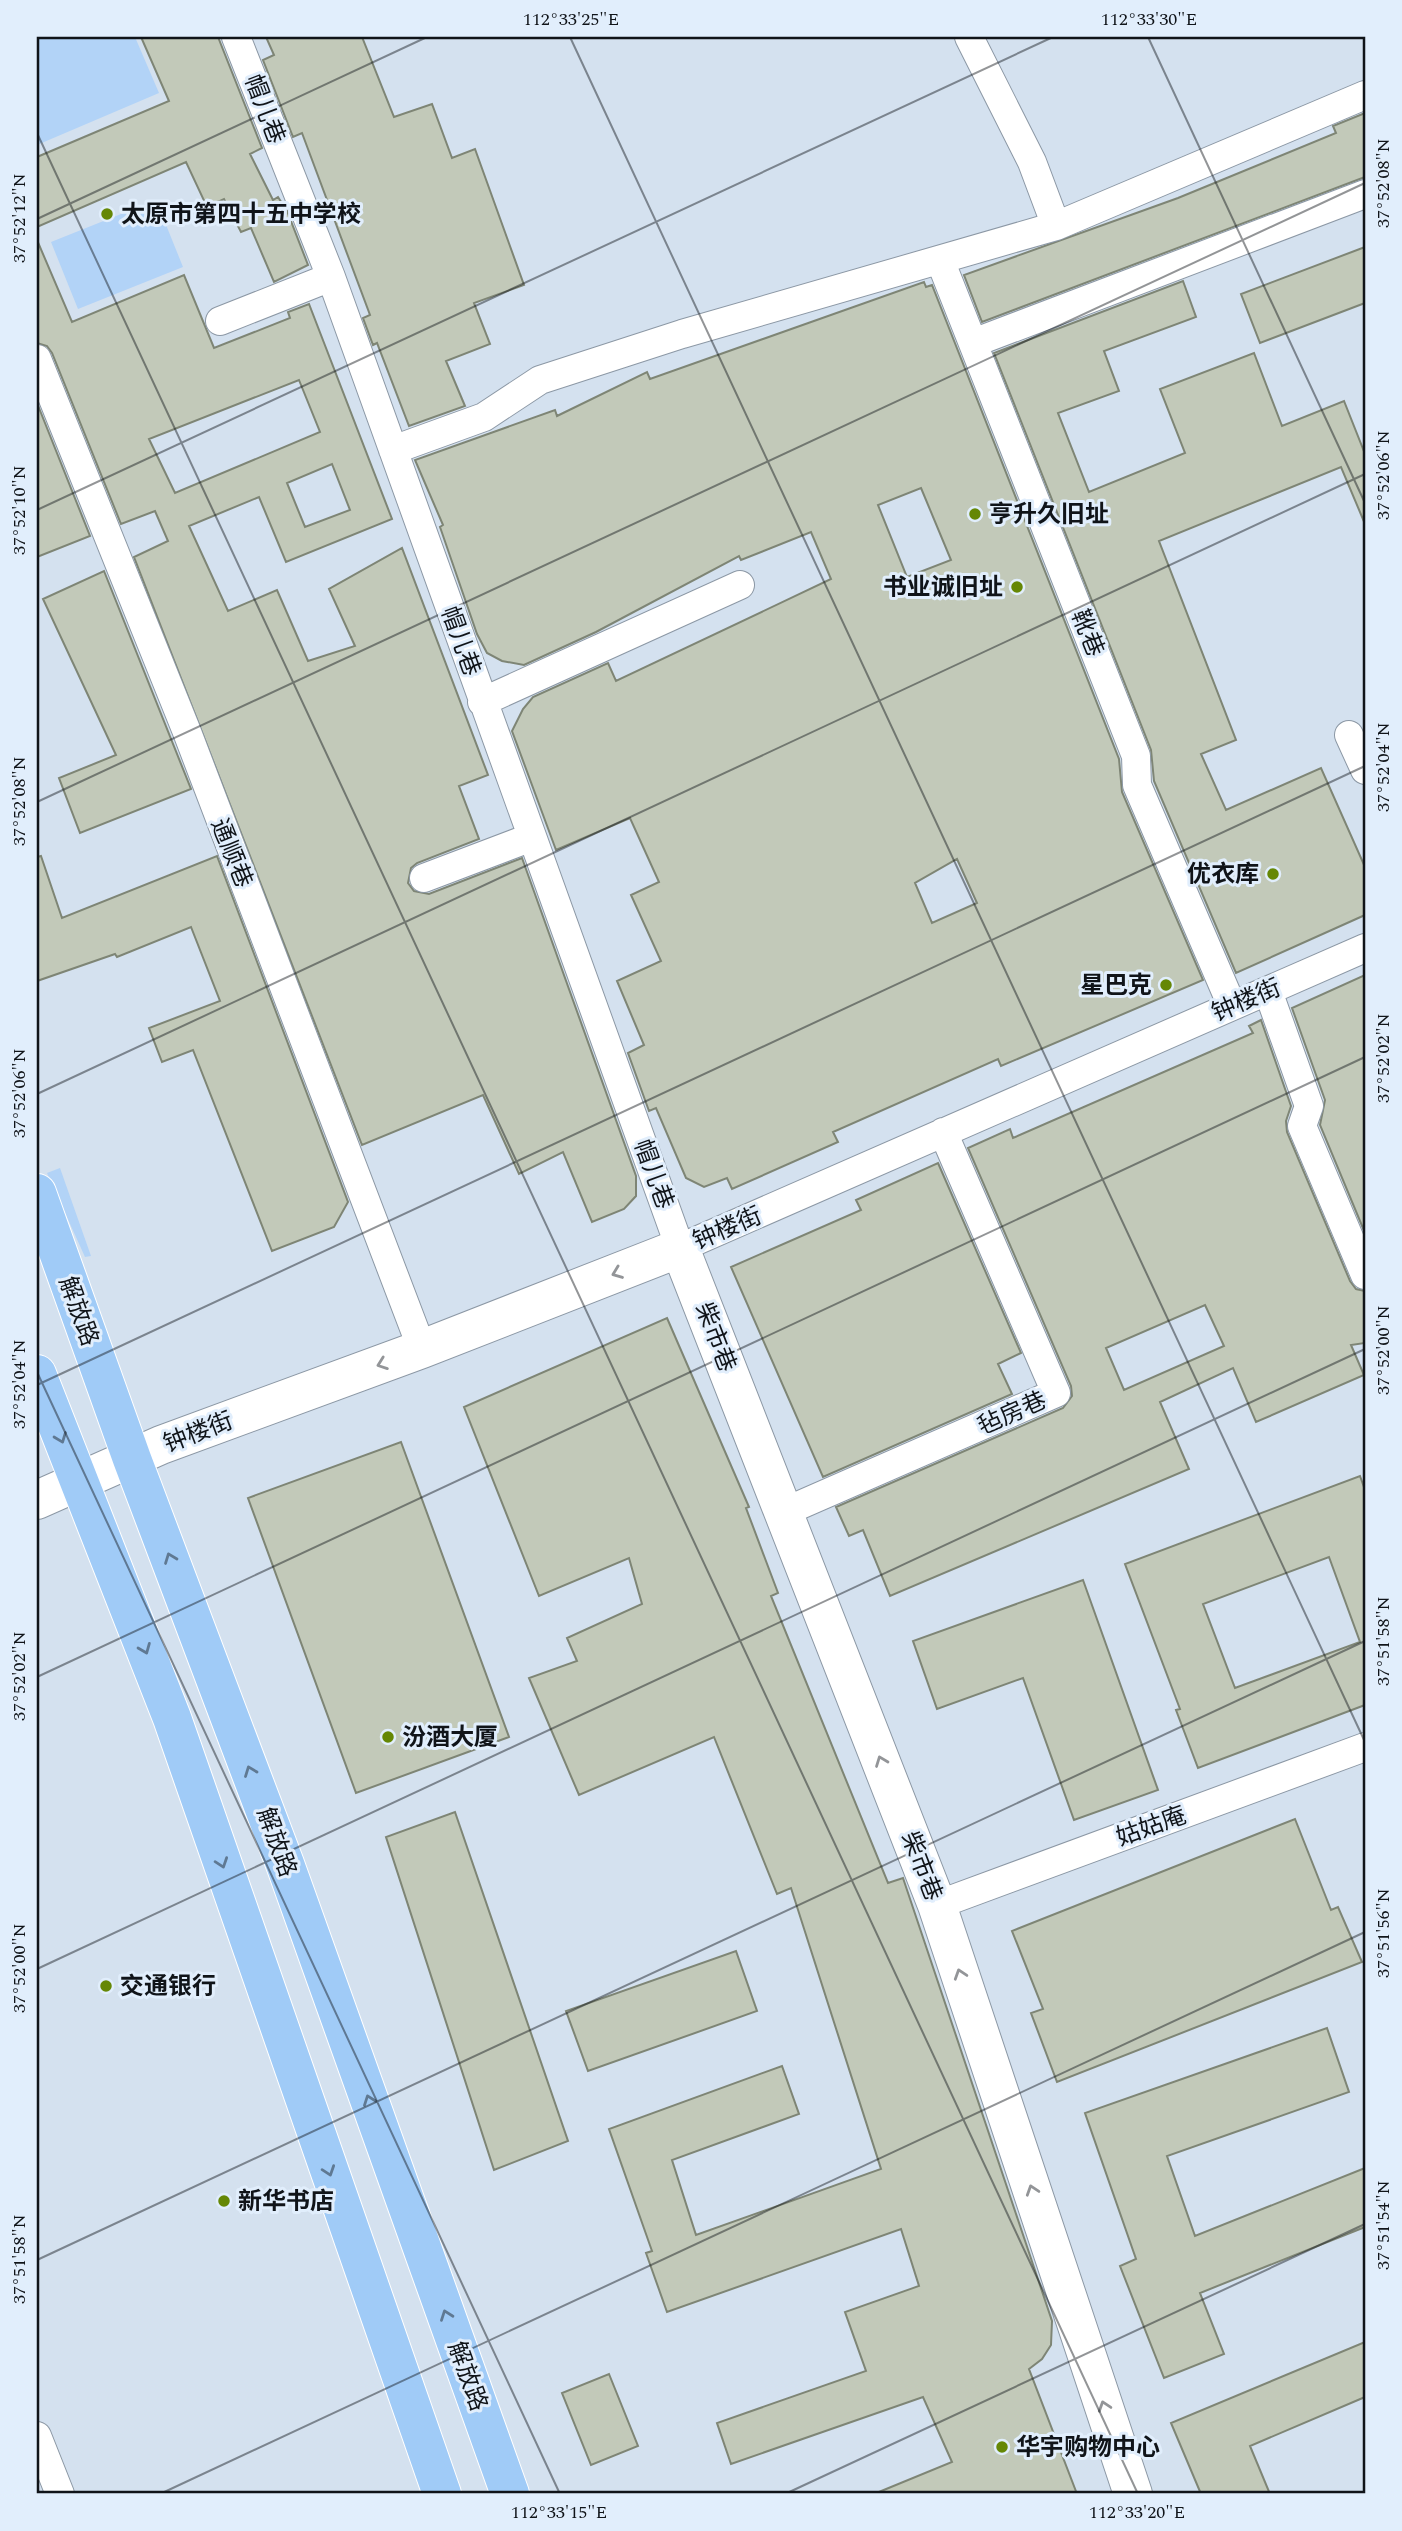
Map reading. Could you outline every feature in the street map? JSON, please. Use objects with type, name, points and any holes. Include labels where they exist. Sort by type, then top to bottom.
[{"type":"main road","name":"解放路","points":[[37,1193],[132,1459],[285,1864],[510,2494]]},
{"type":"main road","points":[[37,1374],[172,1718],[442,2494]]},
{"type":"street","name":"帽儿巷","points":[[236,37],[331,276],[680,1248]]},
{"type":"street","points":[[969,37],[1063,223]]},
{"type":"street","points":[[986,37],[1044,155],[1063,223]]},
{"type":"street","points":[[393,450],[484,417],[540,380],[1063,223],[1365,94]]},
{"type":"street","points":[[973,343],[1365,194]]},
{"type":"street","name":"靴巷","points":[[940,260],[1136,757],[1138,785],[1232,1006]]},
{"type":"street","points":[[220,321],[331,276]]},
{"type":"street","name":"通顺巷","points":[[37,359],[183,721],[422,1349]]},
{"type":"street","points":[[482,702],[740,585]]},
{"type":"street","points":[[1349,735],[1365,771]]},
{"type":"street","points":[[424,878],[532,837]]},
{"type":"street","name":"钟楼街","points":[[37,1500],[161,1445],[422,1349],[680,1248],[1365,948]]},
{"type":"street","points":[[1268,991],[1309,1106],[1302,1126],[1365,1275]]},
{"type":"street","name":"毡房巷","points":[[784,1512],[1056,1393],[943,1132]]},
{"type":"street","name":"柴市巷","points":[[680,1248],[939,1911],[1133,2494]]},
{"type":"street","name":"姑姑庵","points":[[939,1911],[1365,1748]]},
{"type":"street","name":"姑姑庵","points":[[939,1911],[1365,1759]]},
{"type":"street","points":[[37,2436],[60,2494]]},
{"type":"shaded area","points":[[37,37],[135,37],[159,93],[37,145]]},
{"type":"shaded area","points":[[156,200],[183,267],[78,309],[51,242]]},
{"type":"shaded area","points":[[60,1168],[91,1256],[85,1257],[47,1173]]},
{"type":"building","points":[[141,37],[218,37],[262,148],[250,154],[273,200],[278,197],[287,211],[308,265],[274,282],[251,228],[241,232],[224,199],[207,207],[186,162],[37,227],[37,157],[169,101]]},
{"type":"building","points":[[266,37],[362,37],[394,117],[432,104],[452,158],[475,149],[524,285],[474,303],[490,344],[446,361],[465,406],[409,426],[377,343],[373,345],[363,318],[370,315],[302,133],[293,137],[263,60],[274,55]]},
{"type":"building","points":[[1365,113],[1365,177],[982,322],[964,275],[1178,198],[1336,133],[1333,126]]},
{"type":"building","points":[[37,240],[72,322],[184,275],[214,348],[290,318],[288,312],[309,304],[392,519],[286,562],[259,497],[189,526],[228,611],[277,590],[308,661],[355,646],[329,589],[402,548],[488,775],[459,786],[479,839],[417,863],[411,868],[408,883],[414,891],[429,894],[522,858],[636,1176],[636,1196],[624,1209],[592,1222],[563,1152],[519,1174],[483,1095],[362,1145],[134,557],[168,541],[155,511],[121,524],[52,353],[47,346],[37,343]],"holes":[[[299,380],[320,432],[175,493],[149,439]],[[332,464],[350,510],[305,527],[287,483]]]},
{"type":"building","points":[[1365,247],[1365,303],[1260,343],[1241,294]]},
{"type":"building","points":[[1183,281],[1196,317],[1104,351],[1119,391],[1058,413],[1089,492],[1185,453],[1160,389],[1254,353],[1282,426],[1344,401],[1365,454],[1365,524],[1341,467],[1159,541],[1236,740],[1201,754],[1226,810],[1321,768],[1365,867],[1365,915],[1236,973],[1154,781],[1151,750],[994,353]]},
{"type":"building","points":[[924,282],[926,287],[932,285],[1119,759],[1122,792],[1203,980],[1001,1066],[998,1059],[833,1132],[838,1142],[732,1189],[727,1178],[704,1187],[686,1178],[656,1108],[649,1111],[628,1053],[644,1045],[617,981],[661,961],[631,895],[659,882],[630,818],[556,850],[512,731],[523,709],[533,697],[608,663],[616,681],[831,579],[811,532],[741,560],[739,556],[596,632],[524,665],[502,661],[487,653],[477,634],[440,527],[443,525],[415,460],[555,410],[557,416],[647,372],[650,379]],"holes":[[[921,488],[951,560],[907,577],[878,505]],[[957,859],[977,903],[932,923],[915,883]]]},
{"type":"building","points":[[37,403],[90,536],[37,557]]},
{"type":"building","points":[[104,571],[191,789],[80,833],[59,778],[116,755],[43,599]]},
{"type":"building","points":[[41,856],[62,918],[217,856],[348,1202],[334,1227],[272,1251],[193,1050],[162,1062],[149,1028],[220,1001],[191,927],[117,957],[115,954],[37,981],[37,857]]},
{"type":"building","points":[[1365,975],[1365,1233],[1320,1125],[1325,1100],[1292,1008]]},
{"type":"building","points":[[1261,1020],[1291,1106],[1286,1121],[1287,1132],[1350,1281],[1356,1289],[1365,1291],[1365,1343],[1351,1345],[1364,1375],[1256,1422],[1233,1368],[1160,1402],[1189,1469],[890,1596],[863,1530],[849,1536],[836,1507],[1063,1408],[1072,1396],[1071,1386],[968,1148],[1010,1129],[1013,1138],[1253,1033],[1249,1026]],"holes":[[[1205,1305],[1224,1346],[1124,1390],[1106,1348]]]},
{"type":"building","points":[[938,1163],[1021,1353],[998,1364],[1012,1394],[823,1477],[731,1267],[861,1210],[856,1200]]},
{"type":"building","points":[[667,1318],[749,1507],[746,1508],[778,1593],[771,1596],[888,1883],[903,1878],[1052,2321],[1051,2345],[1042,2359],[1029,2369],[1077,2494],[874,2494],[952,2462],[923,2397],[731,2464],[717,2423],[866,2371],[845,2312],[919,2286],[901,2229],[667,2312],[646,2253],[652,2251],[609,2129],[782,2066],[799,2114],[672,2160],[696,2235],[881,2169],[791,1888],[777,1894],[714,1737],[579,1795],[529,1678],[577,1661],[567,1638],[642,1604],[629,1558],[539,1596],[464,1407]]},
{"type":"building","points":[[401,1442],[509,1737],[356,1793],[248,1498]]},
{"type":"building","points":[[1360,1476],[1365,1490],[1365,1705],[1198,1768],[1176,1710],[1180,1709],[1125,1564]],"holes":[[[1329,1557],[1360,1642],[1235,1688],[1203,1604]]]},
{"type":"building","points":[[1083,1580],[1158,1790],[1074,1820],[1023,1678],[937,1709],[913,1641]]},
{"type":"building","points":[[455,1812],[568,2141],[494,2170],[386,1837]]},
{"type":"building","points":[[1295,1819],[1331,1910],[1338,1907],[1362,1962],[1057,2082],[1031,2013],[1043,2009],[1012,1931]]},
{"type":"building","points":[[736,1951],[757,2011],[588,2071],[566,2011]]},
{"type":"building","points":[[1327,2028],[1349,2092],[1167,2156],[1195,2236],[1365,2168],[1365,2227],[1200,2293],[1224,2354],[1164,2378],[1120,2266],[1136,2259],[1085,2113]]},
{"type":"building","points":[[1365,2342],[1365,2397],[1250,2446],[1270,2494],[1201,2494],[1171,2423]]},
{"type":"building","points":[[609,2374],[638,2446],[591,2465],[562,2393]]},
{"type":"place","name":"太原市第四十五中学校","points":[[107,214]]},
{"type":"place","name":"亨升久旧址","points":[[975,514]]},
{"type":"place","name":"书业诚旧址","points":[[1017,587]]},
{"type":"place","name":"优衣库","points":[[1273,874]]},
{"type":"place","name":"星巴克","points":[[1166,985]]},
{"type":"place","name":"汾酒大厦","points":[[388,1737]]},
{"type":"place","name":"交通银行","points":[[106,1986]]},
{"type":"place","name":"新华书店","points":[[224,2201]]},
{"type":"place","name":"华宇购物中心","points":[[1002,2447]]}]
